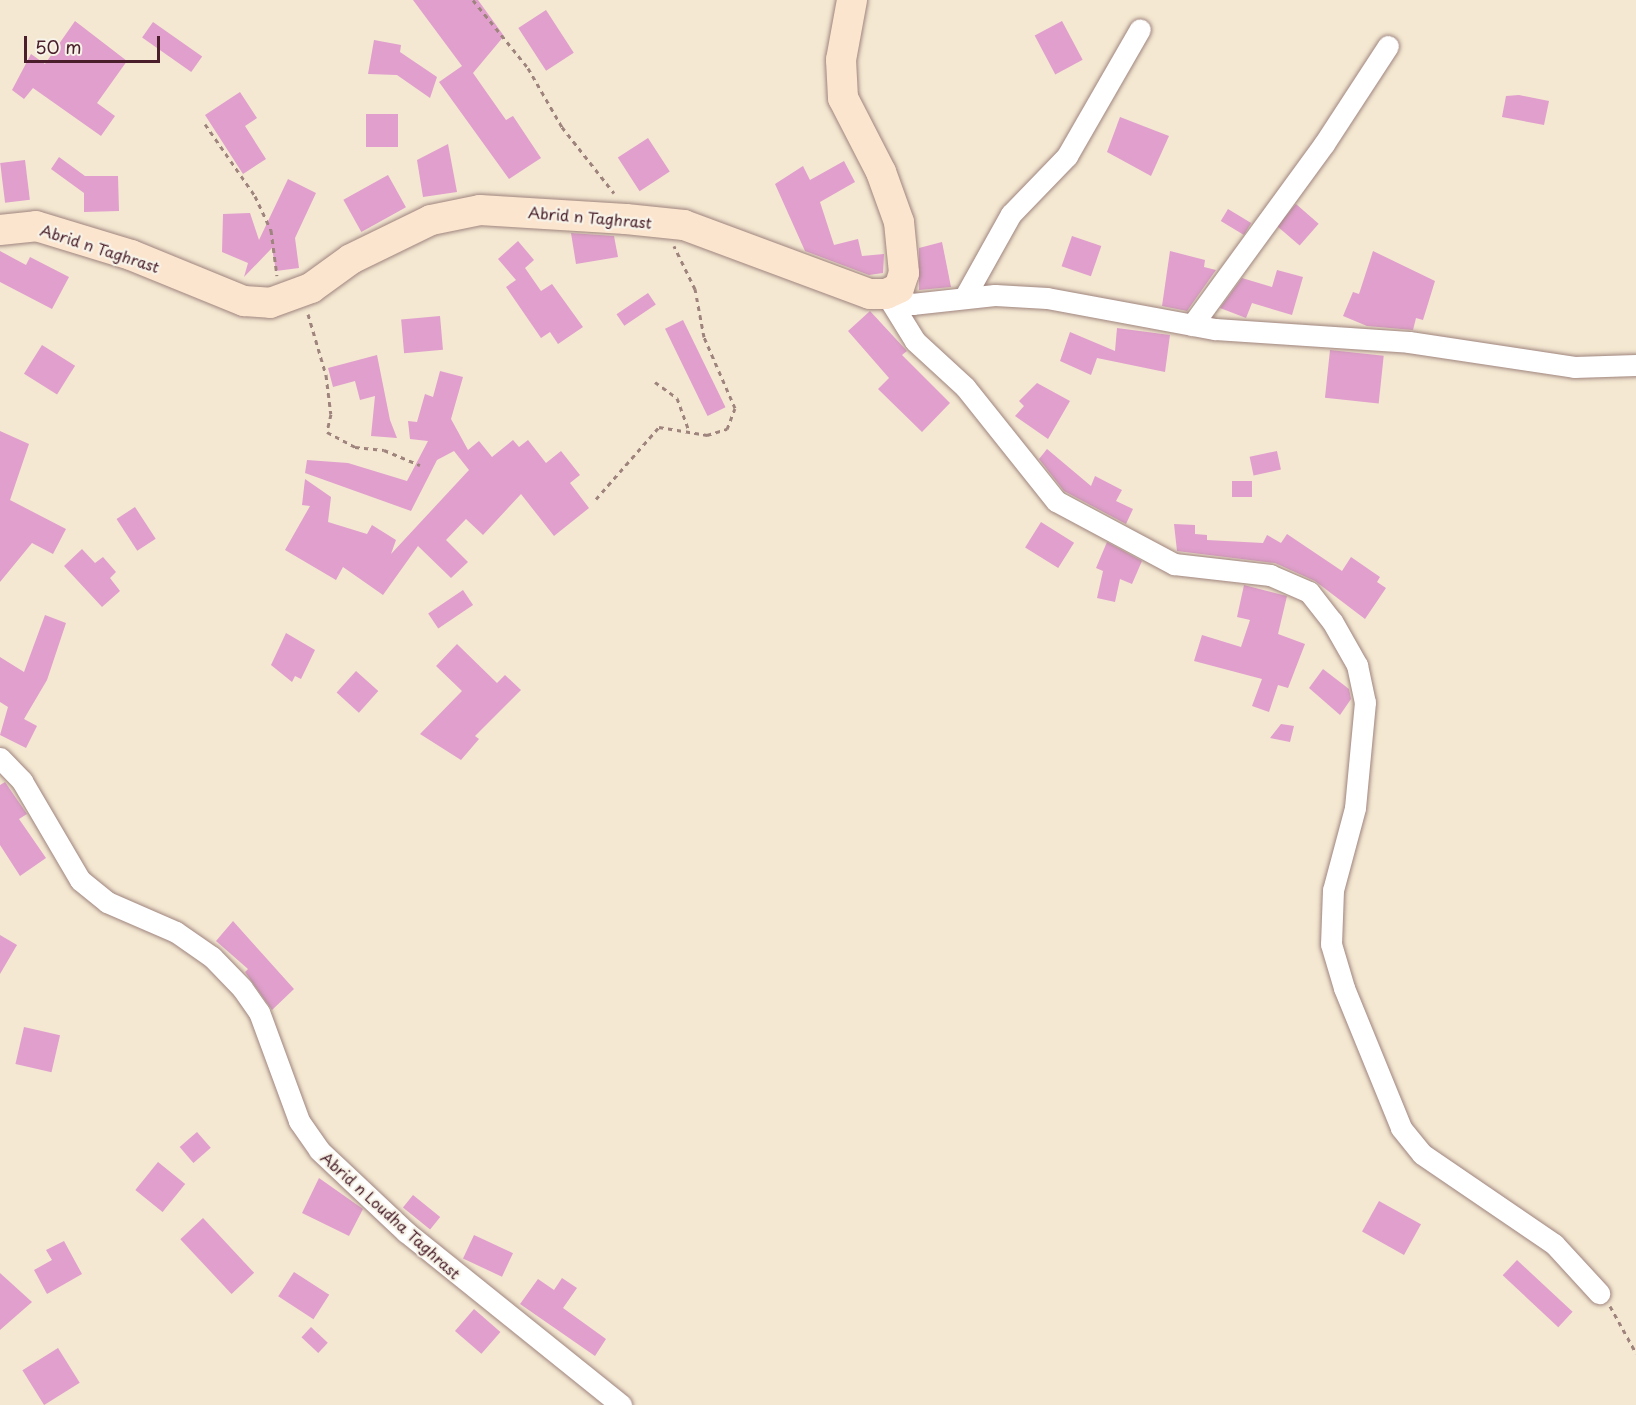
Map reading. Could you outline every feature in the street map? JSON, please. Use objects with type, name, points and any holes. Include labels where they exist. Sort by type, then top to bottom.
[{"type":"street","points":[[852,0],[842,60],[843,98],[889,189],[899,222],[904,273],[899,288],[886,294]]},
{"type":"street","points":[[964,298],[1011,214],[1067,156],[1140,29]]},
{"type":"street","points":[[1192,325],[1324,144],[1388,46]]},
{"type":"street","name":"Abrid n Taghrast","points":[[0,230],[36,226],[131,255],[244,301],[270,303],[299,293],[351,259],[431,220],[480,210],[626,219],[670,224],[870,294],[886,294]]},
{"type":"street","points":[[886,294],[912,304],[964,298],[1047,298],[1192,325],[1410,342],[1541,364],[1636,365]]},
{"type":"street","points":[[886,294],[915,341],[965,387],[1056,501],[1174,564],[1270,575],[1309,592],[1332,621],[1357,665],[1365,702],[1355,808],[1333,890],[1331,944],[1344,988],[1401,1128],[1422,1154],[1554,1244],[1599,1293]]},
{"type":"street","name":"Abrid n Loudha Taghrast","points":[[0,758],[22,781],[80,880],[107,902],[176,932],[212,957],[242,988],[259,1012],[298,1121],[319,1150],[406,1232],[621,1405]]},
{"type":"path","points":[[473,0],[528,68],[626,219]]},
{"type":"path","points":[[205,124],[255,196],[271,230],[278,288],[270,303]]},
{"type":"path","points":[[596,499],[659,427],[688,428],[707,435],[727,429],[735,408],[704,337],[695,289],[675,249],[670,224]]},
{"type":"path","points":[[299,293],[318,334],[331,414],[327,432],[355,447],[384,450],[420,465]]},
{"type":"path","points":[[655,382],[677,398],[688,428]]},
{"type":"path","points":[[1599,1293],[1619,1315],[1636,1353]]},
{"type":"building","points":[[413,0],[478,0],[504,36],[473,73],[506,120],[513,116],[541,158],[509,179],[439,82],[462,66]]},
{"type":"building","points":[[546,10],[574,53],[546,71],[518,28]]},
{"type":"building","points":[[75,21],[127,61],[97,103],[115,116],[101,136],[33,88],[24,99],[12,90],[31,54],[45,64]]},
{"type":"building","points":[[1062,21],[1083,60],[1055,74],[1035,36]]},
{"type":"building","points":[[153,22],[202,56],[191,72],[142,38]]},
{"type":"building","points":[[374,40],[401,45],[400,52],[437,77],[430,98],[397,75],[368,74]]},
{"type":"building","points":[[240,92],[257,118],[245,126],[266,159],[243,174],[205,115]]},
{"type":"building","points":[[1519,95],[1549,101],[1544,125],[1502,117],[1506,96]]},
{"type":"building","points":[[366,114],[398,114],[398,147],[366,147]]},
{"type":"building","points":[[1120,117],[1169,136],[1151,176],[1107,152]]},
{"type":"building","points":[[648,138],[670,172],[640,191],[618,158]]},
{"type":"building","points":[[448,144],[457,192],[423,197],[417,160]]},
{"type":"building","points":[[59,157],[85,176],[118,176],[119,211],[84,212],[84,193],[51,169]]},
{"type":"building","points":[[25,160],[30,200],[5,203],[0,163]]},
{"type":"building","points":[[844,161],[855,182],[820,202],[834,245],[858,239],[862,256],[884,254],[883,273],[869,275],[805,251],[775,184],[803,166],[810,180]]},
{"type":"building","points":[[388,175],[406,207],[361,232],[343,200]]},
{"type":"building","points":[[288,179],[316,193],[295,238],[299,268],[276,271],[272,248],[244,277],[248,263],[222,252],[223,214],[250,213],[259,240]]},
{"type":"building","points":[[1296,204],[1319,224],[1300,246],[1277,226]]},
{"type":"building","points":[[1228,209],[1251,223],[1244,235],[1221,221]]},
{"type":"building","points":[[571,233],[614,236],[618,257],[576,264]]},
{"type":"building","points":[[1072,236],[1101,246],[1091,276],[1062,266]]},
{"type":"building","points":[[518,241],[534,260],[525,268],[541,291],[552,284],[583,327],[558,344],[550,332],[541,338],[506,287],[516,280],[498,259]]},
{"type":"building","points":[[942,242],[951,287],[919,290],[919,248]]},
{"type":"building","points":[[0,251],[26,265],[30,257],[69,277],[52,309],[0,282]]},
{"type":"building","points":[[1170,251],[1205,260],[1204,267],[1216,270],[1187,311],[1162,306]]},
{"type":"building","points":[[1373,251],[1435,281],[1423,320],[1416,318],[1413,330],[1367,326],[1343,316],[1353,292],[1359,294]]},
{"type":"building","points":[[1277,270],[1303,277],[1292,315],[1252,303],[1246,318],[1220,308],[1242,278],[1272,287]]},
{"type":"building","points":[[648,293],[656,305],[624,326],[616,314]]},
{"type":"building","points":[[870,311],[907,351],[902,355],[950,403],[922,432],[878,389],[889,378],[848,331]]},
{"type":"building","points":[[440,316],[443,350],[404,353],[401,319]]},
{"type":"building","points":[[683,320],[726,407],[708,416],[665,329]]},
{"type":"building","points":[[1117,328],[1170,335],[1165,372],[1097,358],[1091,375],[1060,361],[1070,332],[1115,351]]},
{"type":"building","points":[[42,345],[75,366],[57,395],[24,374]]},
{"type":"building","points":[[1330,350],[1384,356],[1379,403],[1325,398]]},
{"type":"building","points":[[377,355],[390,420],[397,438],[371,436],[375,396],[360,400],[355,381],[333,387],[328,368]]},
{"type":"building","points":[[440,371],[463,377],[451,419],[468,450],[479,441],[492,457],[513,440],[519,447],[528,440],[546,463],[561,451],[580,475],[570,483],[589,508],[554,536],[521,494],[483,535],[466,519],[446,540],[468,562],[451,578],[418,546],[383,595],[343,567],[336,580],[285,550],[310,506],[302,505],[305,479],[331,497],[328,522],[367,534],[372,525],[396,540],[391,554],[469,470],[454,451],[437,460],[411,511],[305,473],[307,460],[348,463],[407,481],[428,441],[410,439],[408,421],[417,422],[425,394],[433,397]]},
{"type":"building","points":[[1037,383],[1070,401],[1048,439],[1015,416],[1024,406],[1019,401]]},
{"type":"building","points":[[0,431],[29,444],[10,500],[66,529],[53,554],[32,543],[0,582]]},
{"type":"building","points":[[1047,449],[1091,486],[1095,476],[1122,490],[1116,501],[1133,509],[1126,524],[1064,491],[1039,459]]},
{"type":"building","points":[[1277,451],[1281,470],[1254,475],[1250,457]]},
{"type":"building","points":[[1232,481],[1252,481],[1252,497],[1232,497]]},
{"type":"building","points":[[135,507],[156,539],[137,551],[117,519]]},
{"type":"building","points":[[1041,522],[1074,543],[1058,568],[1025,547]]},
{"type":"building","points":[[1174,524],[1195,525],[1195,534],[1207,535],[1207,540],[1263,543],[1267,535],[1281,543],[1287,534],[1342,571],[1351,557],[1380,577],[1377,582],[1386,588],[1365,619],[1315,581],[1275,563],[1177,551]]},
{"type":"building","points":[[1107,542],[1142,561],[1132,584],[1120,579],[1115,602],[1097,598],[1103,571],[1096,568]]},
{"type":"building","points":[[82,549],[95,563],[103,557],[116,572],[110,578],[120,591],[102,607],[64,566]]},
{"type":"building","points":[[1244,585],[1287,596],[1278,634],[1305,644],[1288,688],[1278,685],[1269,712],[1252,706],[1262,679],[1194,661],[1202,635],[1241,647],[1250,620],[1237,617]]},
{"type":"building","points":[[463,590],[473,605],[438,628],[428,613]]},
{"type":"building","points":[[45,615],[66,623],[47,680],[24,719],[37,726],[26,748],[0,735],[8,707],[0,702],[0,657],[24,672]]},
{"type":"building","points":[[286,633],[315,650],[301,679],[295,676],[292,682],[271,665]]},
{"type":"building","points":[[457,644],[497,683],[505,675],[521,690],[475,736],[479,739],[461,760],[420,734],[462,691],[436,666]]},
{"type":"building","points":[[1323,669],[1349,689],[1351,699],[1340,715],[1309,688]]},
{"type":"building","points":[[356,671],[378,691],[359,713],[337,693]]},
{"type":"building","points":[[1281,724],[1294,726],[1290,742],[1270,738]]},
{"type":"building","points":[[5,782],[27,814],[19,819],[46,858],[20,876],[0,845],[0,785]]},
{"type":"building","points":[[233,921],[294,989],[272,1010],[245,972],[248,969],[216,941]]},
{"type":"building","points":[[0,935],[17,945],[0,974]]},
{"type":"building","points":[[24,1027],[60,1035],[52,1072],[15,1064]]},
{"type":"building","points":[[197,1132],[211,1148],[193,1163],[180,1147]]},
{"type":"building","points":[[158,1162],[185,1184],[163,1212],[135,1190]]},
{"type":"building","points":[[319,1178],[363,1209],[349,1236],[302,1213]]},
{"type":"building","points":[[413,1195],[440,1217],[430,1229],[403,1207]]},
{"type":"building","points":[[1379,1201],[1421,1224],[1404,1255],[1362,1232]]},
{"type":"building","points":[[203,1218],[254,1273],[231,1294],[180,1239]]},
{"type":"building","points":[[474,1235],[513,1253],[502,1277],[463,1259]]},
{"type":"building","points":[[64,1241],[82,1274],[47,1294],[34,1270],[52,1260],[46,1250]]},
{"type":"building","points":[[1517,1260],[1573,1312],[1558,1327],[1503,1275]]},
{"type":"building","points":[[294,1272],[329,1295],[313,1319],[278,1296]]},
{"type":"building","points":[[0,1273],[32,1302],[0,1330]]},
{"type":"building","points":[[562,1278],[577,1288],[563,1308],[606,1339],[595,1356],[520,1304],[538,1279],[554,1290]]},
{"type":"building","points":[[474,1309],[500,1332],[481,1354],[455,1331]]},
{"type":"building","points":[[311,1327],[328,1343],[318,1353],[301,1337]]},
{"type":"building","points":[[58,1348],[80,1383],[44,1405],[22,1370]]}]
